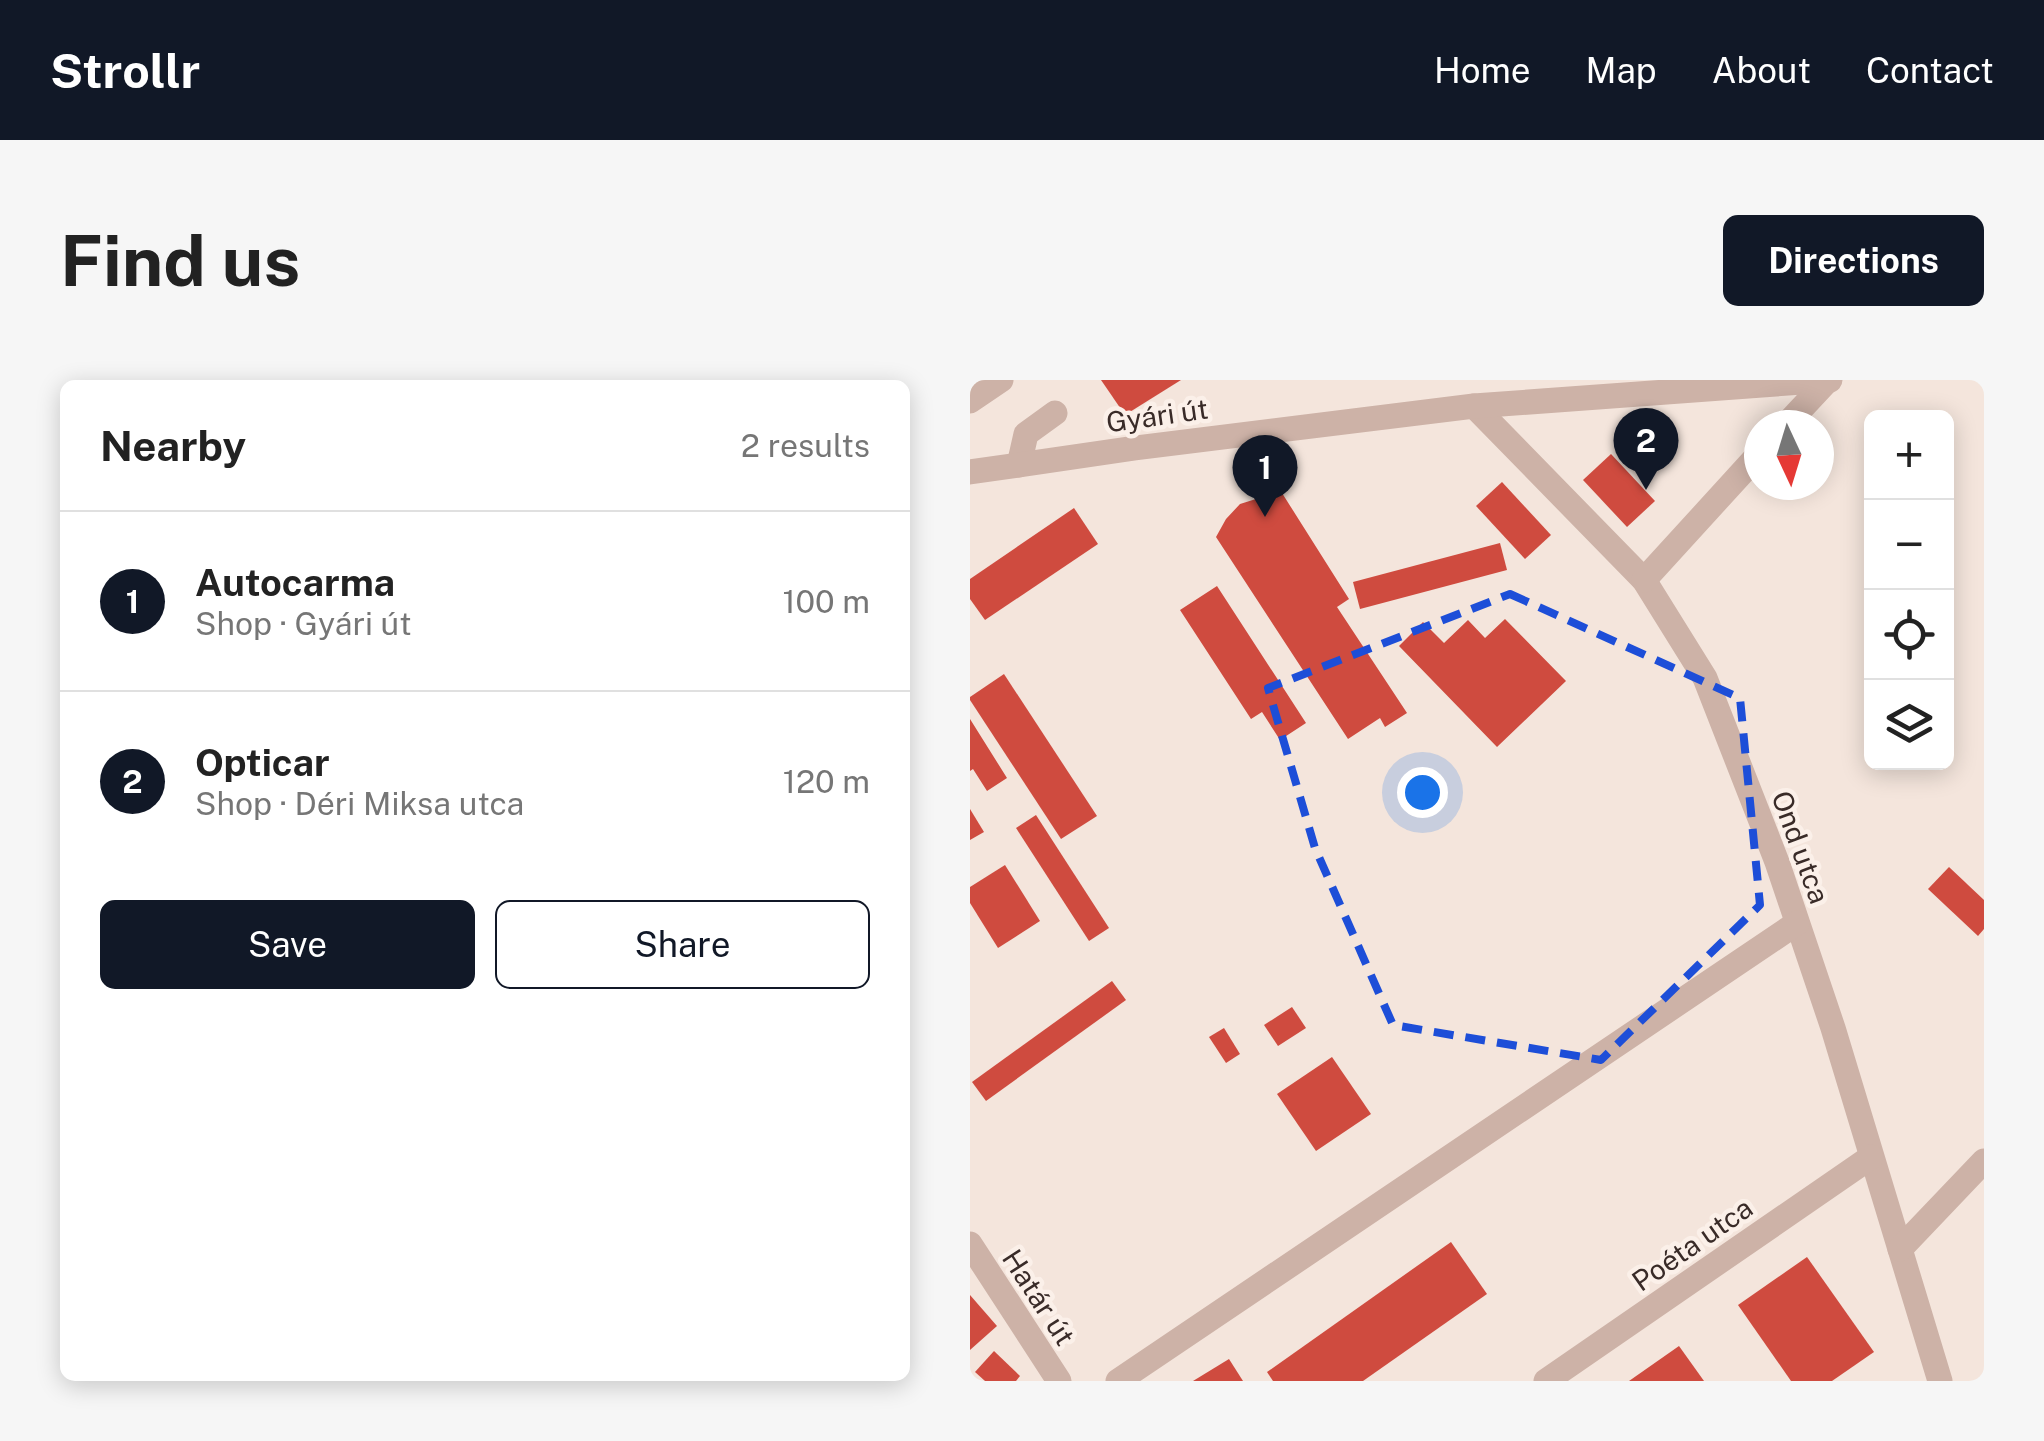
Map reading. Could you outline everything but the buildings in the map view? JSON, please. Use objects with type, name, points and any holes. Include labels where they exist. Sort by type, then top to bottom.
[{"type":"street","points":[[970,401],[1001,380]]},
{"type":"street","points":[[1800,410],[1829,380]]},
{"type":"street","name":"Gyári út","points":[[970,472],[1474,406],[1829,380]]},
{"type":"street","name":"Ond utca","points":[[1474,406],[1644,580],[1705,678],[1834,1028],[1940,1381]]},
{"type":"street","points":[[1019,465],[1026,434],[1055,413]]},
{"type":"street","points":[[1644,580],[1744,470]]},
{"type":"street","points":[[1118,1381],[1798,923]]},
{"type":"street","name":"Poéta utca","points":[[1546,1381],[1871,1156]]},
{"type":"street","points":[[1900,1249],[1984,1161]]},
{"type":"street","name":"Határ út","points":[[970,1244],[1050,1378]]},
{"type":"highlighted area","points":[[1510,594],[1740,698],[1760,905],[1601,1060],[1393,1025],[1315,848],[1268,688]]},
{"type":"place","name":"Opticar","points":[[1646,490]]},
{"type":"place","name":"Autocarma","points":[[1265,517]]}]
